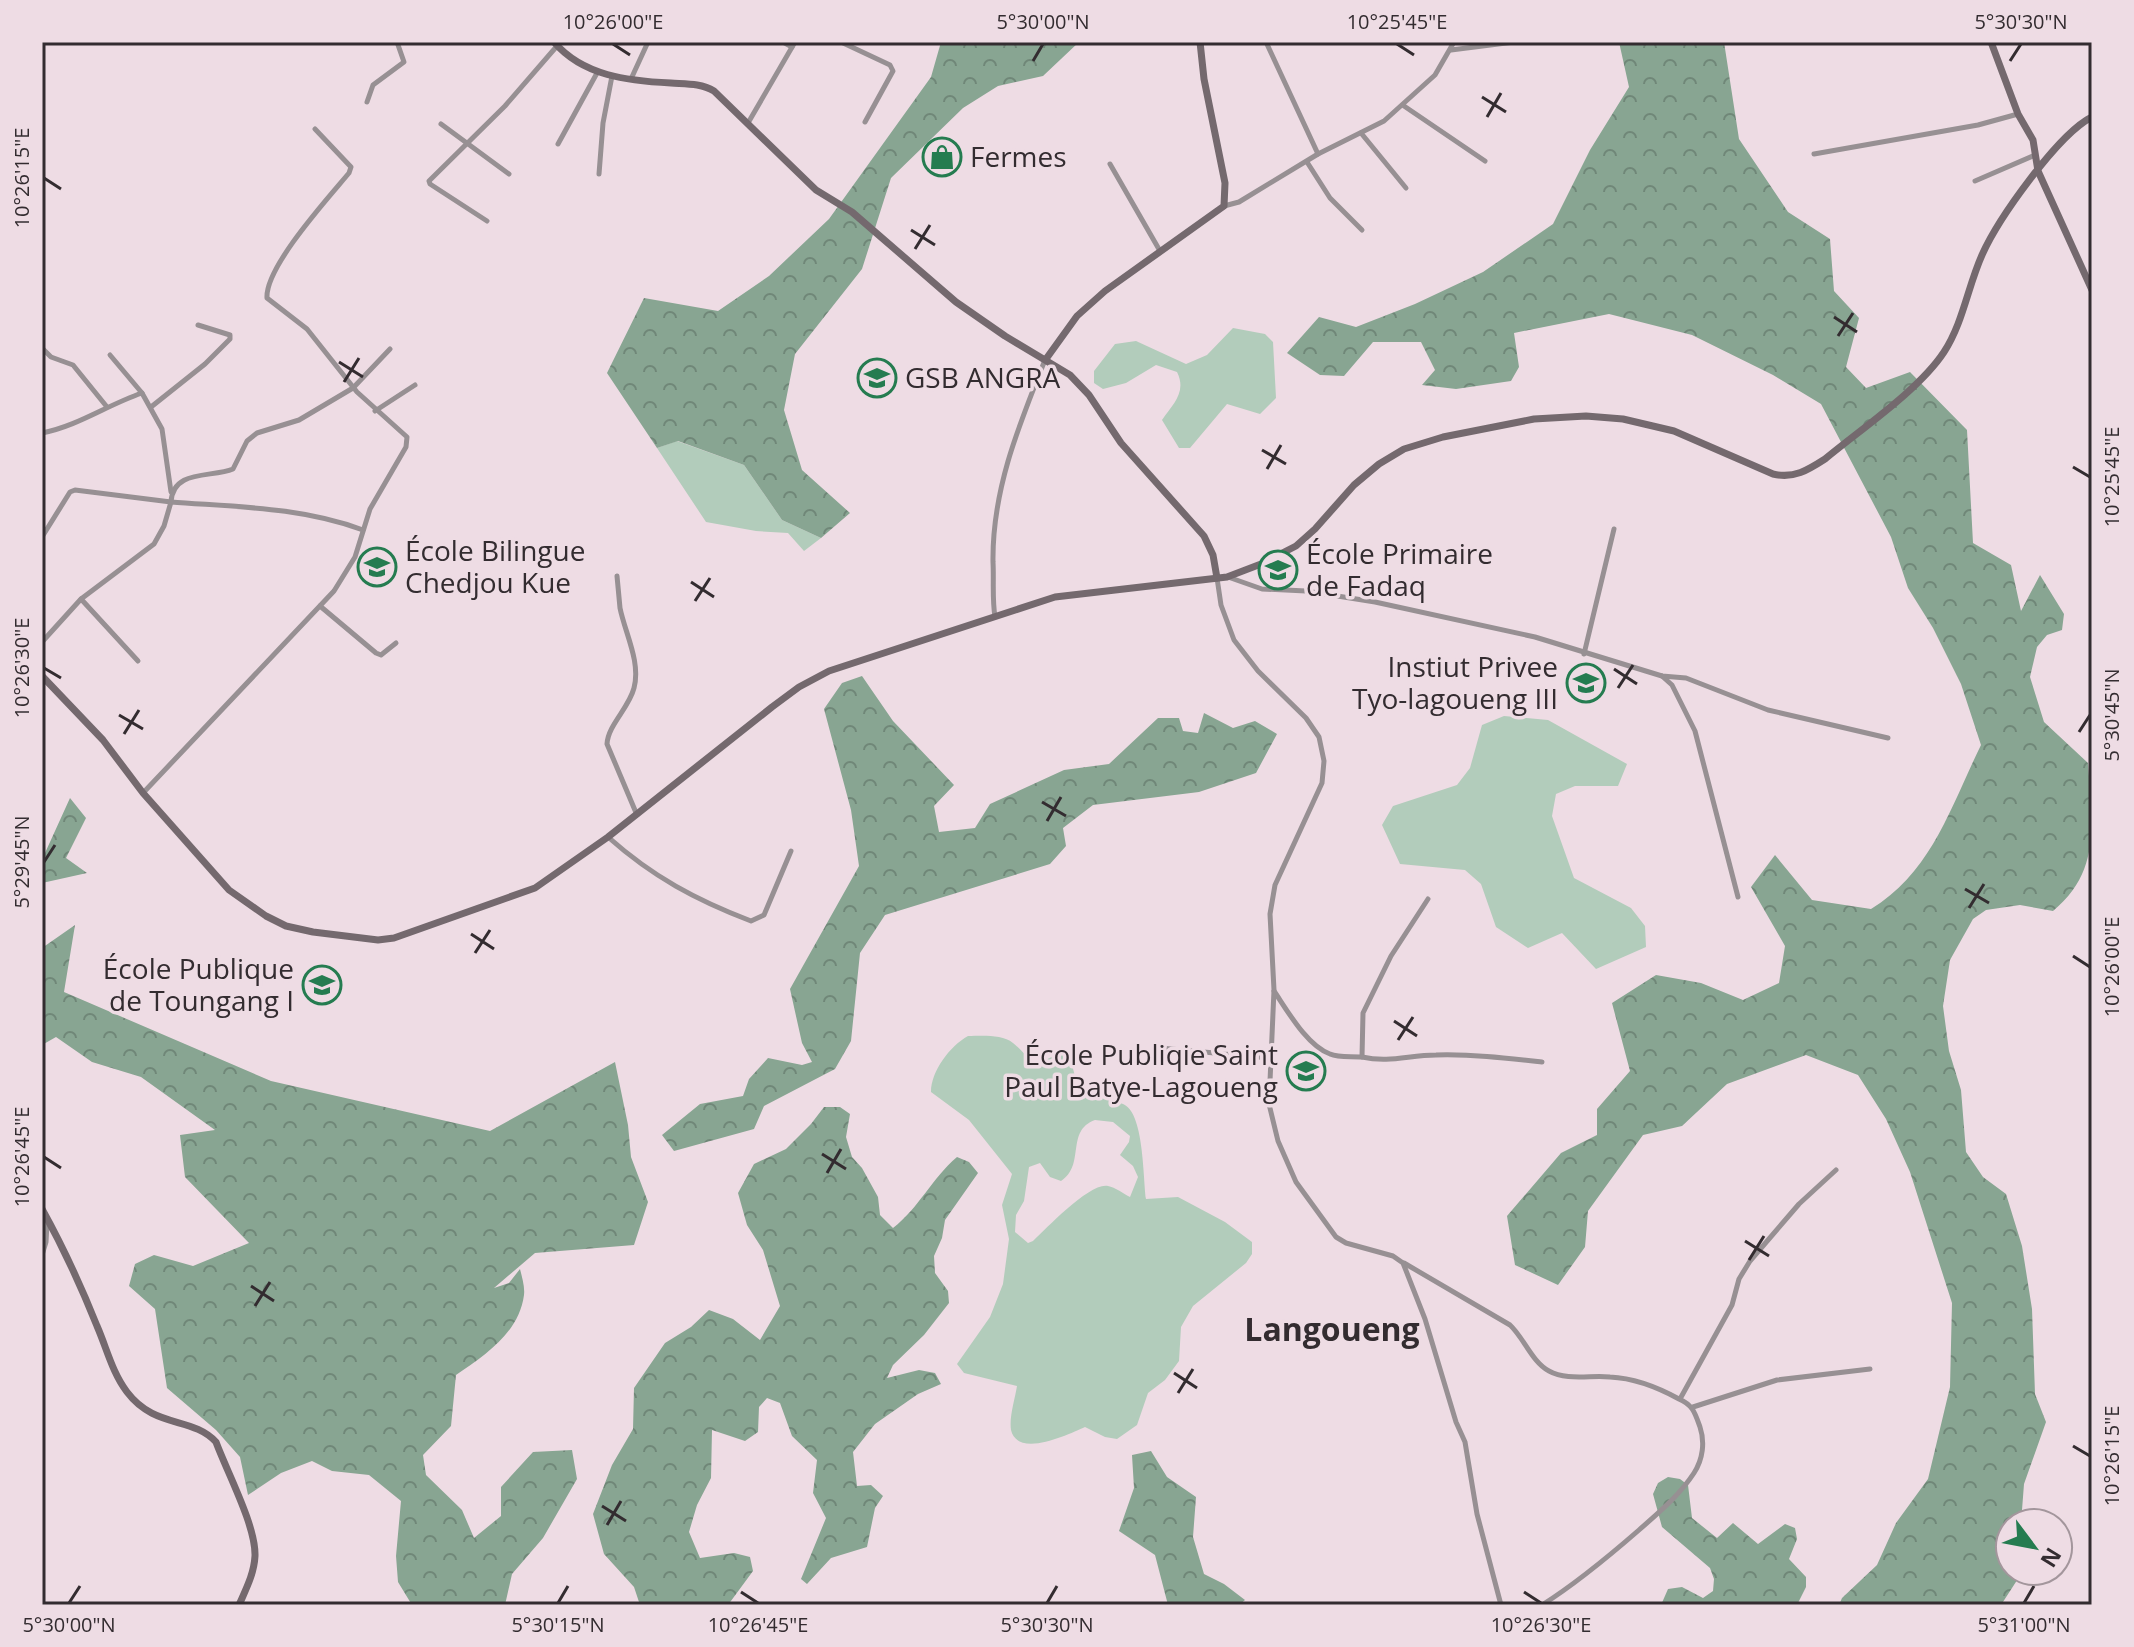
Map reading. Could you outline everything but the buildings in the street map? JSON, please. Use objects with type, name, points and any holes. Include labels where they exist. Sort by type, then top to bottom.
[{"type":"street","points":[[367,102],[373,85],[404,62],[397,42]]},
{"type":"street","points":[[748,123],[794,44],[783,42]]},
{"type":"street","points":[[841,42],[890,65],[893,71],[865,122]]},
{"type":"street","points":[[1200,42],[1204,79],[1225,183],[1224,206]]},
{"type":"street","points":[[1266,42],[1318,154]]},
{"type":"street","points":[[995,617],[991,597],[992,548],[1004,472],[1015,434],[1046,359],[1077,316],[1224,206],[1248,197],[1318,154],[1384,121],[1435,75],[1454,42]]},
{"type":"street","points":[[1451,50],[1514,42]]},
{"type":"street","points":[[1991,42],[2018,114],[2033,140],[2038,171],[2092,290]]},
{"type":"street","points":[[631,79],[647,43]]},
{"type":"street","points":[[487,221],[429,181],[515,96],[555,44],[572,59],[597,73],[706,86],[748,123],[788,166],[816,190],[852,212],[956,302],[1070,375],[1089,395],[1121,443],[1204,536],[1213,555],[1221,605],[1234,640],[1258,671],[1306,718],[1319,737],[1324,761],[1322,783],[1275,885],[1270,914],[1274,990],[1269,1104],[1278,1141],[1296,1182],[1336,1237],[1346,1243],[1393,1256],[1510,1325],[1540,1365],[1549,1371],[1562,1376],[1612,1377],[1638,1382],[1680,1399],[1693,1407],[1703,1438],[1702,1455],[1695,1472],[1666,1507],[1607,1558],[1542,1605]]},
{"type":"street","points":[[558,144],[597,73]]},
{"type":"street","points":[[599,174],[603,123],[612,76]]},
{"type":"street","points":[[1404,106],[1485,161]]},
{"type":"street","points":[[1814,154],[1978,125],[2018,114]]},
{"type":"street","points":[[42,676],[103,740],[200,860],[246,903],[286,926],[356,938],[394,938],[535,888],[637,815],[799,687],[829,671],[1055,597],[1227,577],[1296,546],[1354,485],[1379,464],[1404,449],[1443,437],[1534,419],[1586,416],[1656,425],[1785,477],[1810,469],[1930,371],[1945,351],[1982,253],[2006,213],[2058,143],[2076,126],[2092,117]]},
{"type":"street","points":[[441,124],[509,174]]},
{"type":"street","points":[[143,793],[320,606],[346,574],[355,557],[370,509],[406,447],[407,437],[353,388],[307,329],[267,298],[280,263],[351,167],[315,129]]},
{"type":"street","points":[[1361,133],[1406,188]]},
{"type":"street","points":[[1975,181],[2036,155]]},
{"type":"street","points":[[1307,162],[1330,198],[1362,230]]},
{"type":"street","points":[[1110,164],[1160,251]]},
{"type":"street","points":[[151,407],[205,364],[230,339],[225,332],[198,325]]},
{"type":"street","points":[[42,348],[51,357],[73,365],[107,407]]},
{"type":"street","points":[[171,492],[189,477],[233,469],[247,441],[257,433],[299,420],[353,388],[390,349]]},
{"type":"street","points":[[42,642],[81,599],[154,544],[164,526],[171,502],[162,429],[142,393],[110,355]]},
{"type":"street","points":[[375,411],[415,385]]},
{"type":"street","points":[[42,433],[87,419],[142,393]]},
{"type":"street","points":[[42,537],[70,492],[75,490],[171,502],[297,512],[363,530]]},
{"type":"street","points":[[1584,654],[1614,529]]},
{"type":"street","points":[[617,576],[620,607],[636,673],[626,708],[607,738],[607,744],[637,815]]},
{"type":"street","points":[[1227,577],[1262,589],[1306,591],[1448,617],[1535,637],[1662,676],[1686,678],[1768,710],[1888,738]]},
{"type":"street","points":[[81,599],[138,661]]},
{"type":"street","points":[[320,606],[376,653],[381,655],[396,643]]},
{"type":"street","points":[[1662,676],[1672,685],[1695,731],[1738,897]]},
{"type":"street","points":[[608,837],[640,865],[674,888],[751,921],[764,915],[791,851]]},
{"type":"street","points":[[1362,1057],[1363,1013],[1391,956],[1428,899]]},
{"type":"street","points":[[1274,990],[1300,1028],[1323,1051],[1333,1056],[1397,1061],[1431,1055],[1482,1055],[1542,1062]]},
{"type":"street","points":[[1160,1048],[1269,1058]]},
{"type":"street","points":[[1680,1399],[1732,1305],[1739,1279],[1750,1261],[1799,1204],[1836,1170]]},
{"type":"street","points":[[42,1209],[79,1283],[109,1361],[127,1392],[154,1416],[197,1428],[208,1433],[216,1442],[252,1533],[255,1554],[252,1574],[239,1605]]},
{"type":"street","points":[[42,1255],[47,1218]]},
{"type":"street","points":[[1403,1263],[1425,1319],[1465,1442],[1477,1514],[1501,1605]]},
{"type":"street","points":[[1693,1407],[1777,1380],[1870,1369]]},
{"type":"green space","points":[[941,42],[1079,42],[1043,76],[998,86],[963,108],[891,178],[862,269],[795,354],[784,410],[802,470],[850,513],[821,538],[782,520],[744,465],[678,441],[657,448],[607,373],[644,298],[718,311],[769,276],[829,219],[931,77]]},
{"type":"green space","points":[[1619,42],[1724,42],[1739,139],[1788,212],[1830,239],[1834,291],[1859,318],[1846,367],[1866,388],[1910,372],[1967,430],[1973,543],[2011,565],[2021,611],[2040,575],[2064,614],[2062,630],[2047,635],[2037,647],[2030,677],[2044,722],[2088,763],[2092,824],[2087,862],[2069,895],[2053,911],[2020,905],[1986,910],[1973,919],[1950,960],[1943,1006],[1949,1051],[1961,1090],[1966,1152],[1983,1177],[2006,1194],[2022,1246],[2032,1309],[2035,1394],[2046,1422],[2024,1484],[2022,1507],[1994,1507],[1994,1587],[2013,1587],[2001,1605],[1839,1605],[1842,1598],[1877,1565],[1896,1523],[1928,1479],[1950,1387],[1952,1303],[1910,1172],[1886,1119],[1858,1075],[1806,1055],[1727,1084],[1682,1126],[1643,1135],[1588,1211],[1585,1247],[1558,1285],[1515,1265],[1507,1216],[1561,1153],[1597,1135],[1597,1109],[1630,1071],[1612,1003],[1656,975],[1701,983],[1743,1000],[1779,983],[1785,946],[1751,887],[1775,855],[1812,900],[1871,909],[1892,894],[1925,857],[1981,745],[1961,684],[1933,628],[1908,588],[1891,537],[1821,404],[1773,375],[1692,335],[1609,314],[1514,333],[1519,367],[1511,381],[1456,389],[1422,385],[1435,370],[1421,342],[1373,342],[1344,376],[1320,375],[1287,353],[1319,317],[1356,327],[1415,304],[1483,272],[1553,224],[1590,150],[1629,87]]},
{"type":"green space","points":[[1233,328],[1265,334],[1273,342],[1276,398],[1260,414],[1227,404],[1190,448],[1179,448],[1162,420],[1180,392],[1177,372],[1156,365],[1126,383],[1103,389],[1094,383],[1094,371],[1115,344],[1136,341],[1186,364],[1207,355]]},
{"type":"green space","points":[[677,441],[744,465],[782,520],[821,538],[804,551],[788,533],[706,522],[657,448]]},
{"type":"green space","points":[[862,676],[893,721],[954,785],[934,806],[939,832],[975,828],[990,804],[1064,770],[1109,764],[1158,718],[1179,718],[1183,731],[1198,733],[1204,713],[1233,728],[1255,721],[1277,734],[1256,773],[1199,792],[1093,805],[1063,828],[1066,846],[1050,864],[885,915],[860,953],[851,1041],[835,1069],[764,1106],[754,1129],[674,1151],[662,1135],[700,1104],[743,1096],[749,1079],[768,1058],[802,1065],[812,1062],[802,1043],[790,989],[859,866],[851,810],[824,709],[842,683]]},
{"type":"green space","points":[[1504,716],[1548,720],[1627,764],[1618,786],[1575,786],[1556,794],[1552,816],[1574,878],[1631,908],[1645,926],[1646,947],[1596,969],[1562,933],[1528,948],[1496,927],[1481,884],[1465,870],[1400,864],[1382,825],[1393,806],[1457,785],[1470,768],[1482,725]]},
{"type":"green space","points":[[70,798],[86,818],[66,858],[87,873],[42,883],[42,850],[45,853]]},
{"type":"green space","points":[[75,925],[64,992],[271,1081],[490,1131],[615,1062],[631,1157],[648,1202],[634,1245],[535,1253],[494,1288],[509,1283],[520,1269],[524,1292],[521,1309],[499,1342],[456,1375],[451,1426],[423,1455],[426,1475],[462,1510],[474,1538],[501,1516],[501,1487],[533,1452],[572,1450],[577,1479],[543,1538],[512,1574],[505,1605],[412,1605],[398,1582],[396,1556],[401,1501],[369,1475],[332,1471],[312,1461],[281,1473],[248,1495],[240,1457],[216,1430],[167,1388],[155,1309],[129,1286],[135,1264],[154,1255],[193,1266],[249,1243],[185,1177],[180,1135],[215,1130],[141,1077],[92,1062],[56,1037],[42,1045],[42,948]]},
{"type":"green space","points":[[968,1036],[1003,1038],[1039,1063],[1060,1053],[1070,1057],[1077,1084],[1094,1095],[1130,1109],[1139,1132],[1146,1199],[1178,1197],[1225,1222],[1252,1242],[1252,1254],[1246,1263],[1193,1306],[1181,1327],[1179,1361],[1165,1380],[1148,1393],[1137,1425],[1117,1439],[1085,1427],[1045,1442],[1023,1443],[1011,1430],[1017,1386],[964,1373],[957,1364],[990,1317],[1003,1284],[1009,1239],[1002,1205],[1012,1174],[969,1120],[931,1092],[938,1068]],"holes":[[[1095,1120],[1113,1122],[1130,1136],[1120,1155],[1133,1166],[1138,1177],[1130,1197],[1108,1186],[1091,1191],[1028,1243],[1015,1232],[1016,1215],[1024,1201],[1029,1167],[1040,1163],[1050,1177],[1061,1181],[1073,1166],[1078,1140],[1086,1125]]]},
{"type":"green space","points":[[824,1107],[840,1107],[850,1114],[846,1137],[852,1157],[878,1197],[880,1215],[893,1228],[957,1157],[969,1162],[978,1173],[945,1220],[934,1256],[935,1273],[948,1291],[949,1303],[924,1335],[893,1365],[887,1378],[919,1370],[935,1373],[941,1384],[918,1394],[875,1424],[853,1452],[857,1486],[871,1485],[883,1496],[875,1508],[867,1547],[831,1558],[807,1584],[801,1579],[826,1518],[813,1493],[817,1460],[792,1436],[780,1403],[767,1398],[759,1407],[758,1432],[745,1441],[712,1430],[711,1478],[697,1505],[689,1532],[700,1558],[734,1553],[750,1557],[753,1571],[728,1605],[640,1605],[634,1587],[604,1554],[593,1514],[612,1465],[633,1429],[634,1388],[665,1343],[691,1327],[709,1310],[733,1319],[760,1340],[780,1306],[763,1250],[747,1225],[738,1193],[754,1164],[786,1149]]},
{"type":"green space","points":[[1151,1451],[1167,1477],[1196,1497],[1193,1537],[1204,1574],[1245,1600],[1239,1605],[1168,1605],[1155,1555],[1119,1531],[1134,1488],[1132,1455]]},
{"type":"green space","points":[[1668,1477],[1680,1479],[1688,1485],[1692,1518],[1717,1538],[1733,1523],[1758,1544],[1785,1524],[1795,1528],[1797,1539],[1789,1559],[1806,1577],[1806,1587],[1797,1605],[1745,1605],[1738,1602],[1736,1605],[1661,1605],[1668,1589],[1682,1587],[1703,1598],[1713,1591],[1714,1579],[1710,1568],[1662,1527],[1653,1494],[1658,1483]]},
{"type":"place","name":"Fermes","points":[[942,157]]},
{"type":"place","name":"GSB ANGRA","points":[[877,378]]},
{"type":"place","name":"École Bilingue Chedjou Kue","points":[[377,567]]},
{"type":"place","name":"École Primaire de Fadaq","points":[[1278,570]]},
{"type":"place","name":"Instiut Privee Tyo-lagoueng III","points":[[1586,683]]},
{"type":"place","name":"École Publique de Toungang I","points":[[322,985]]},
{"type":"place","name":"École Publiqie Saint Paul Batye-Lagoueng","points":[[1306,1071]]},
{"type":"district","name":"Langoueng","points":[[1332,1330]]}]
